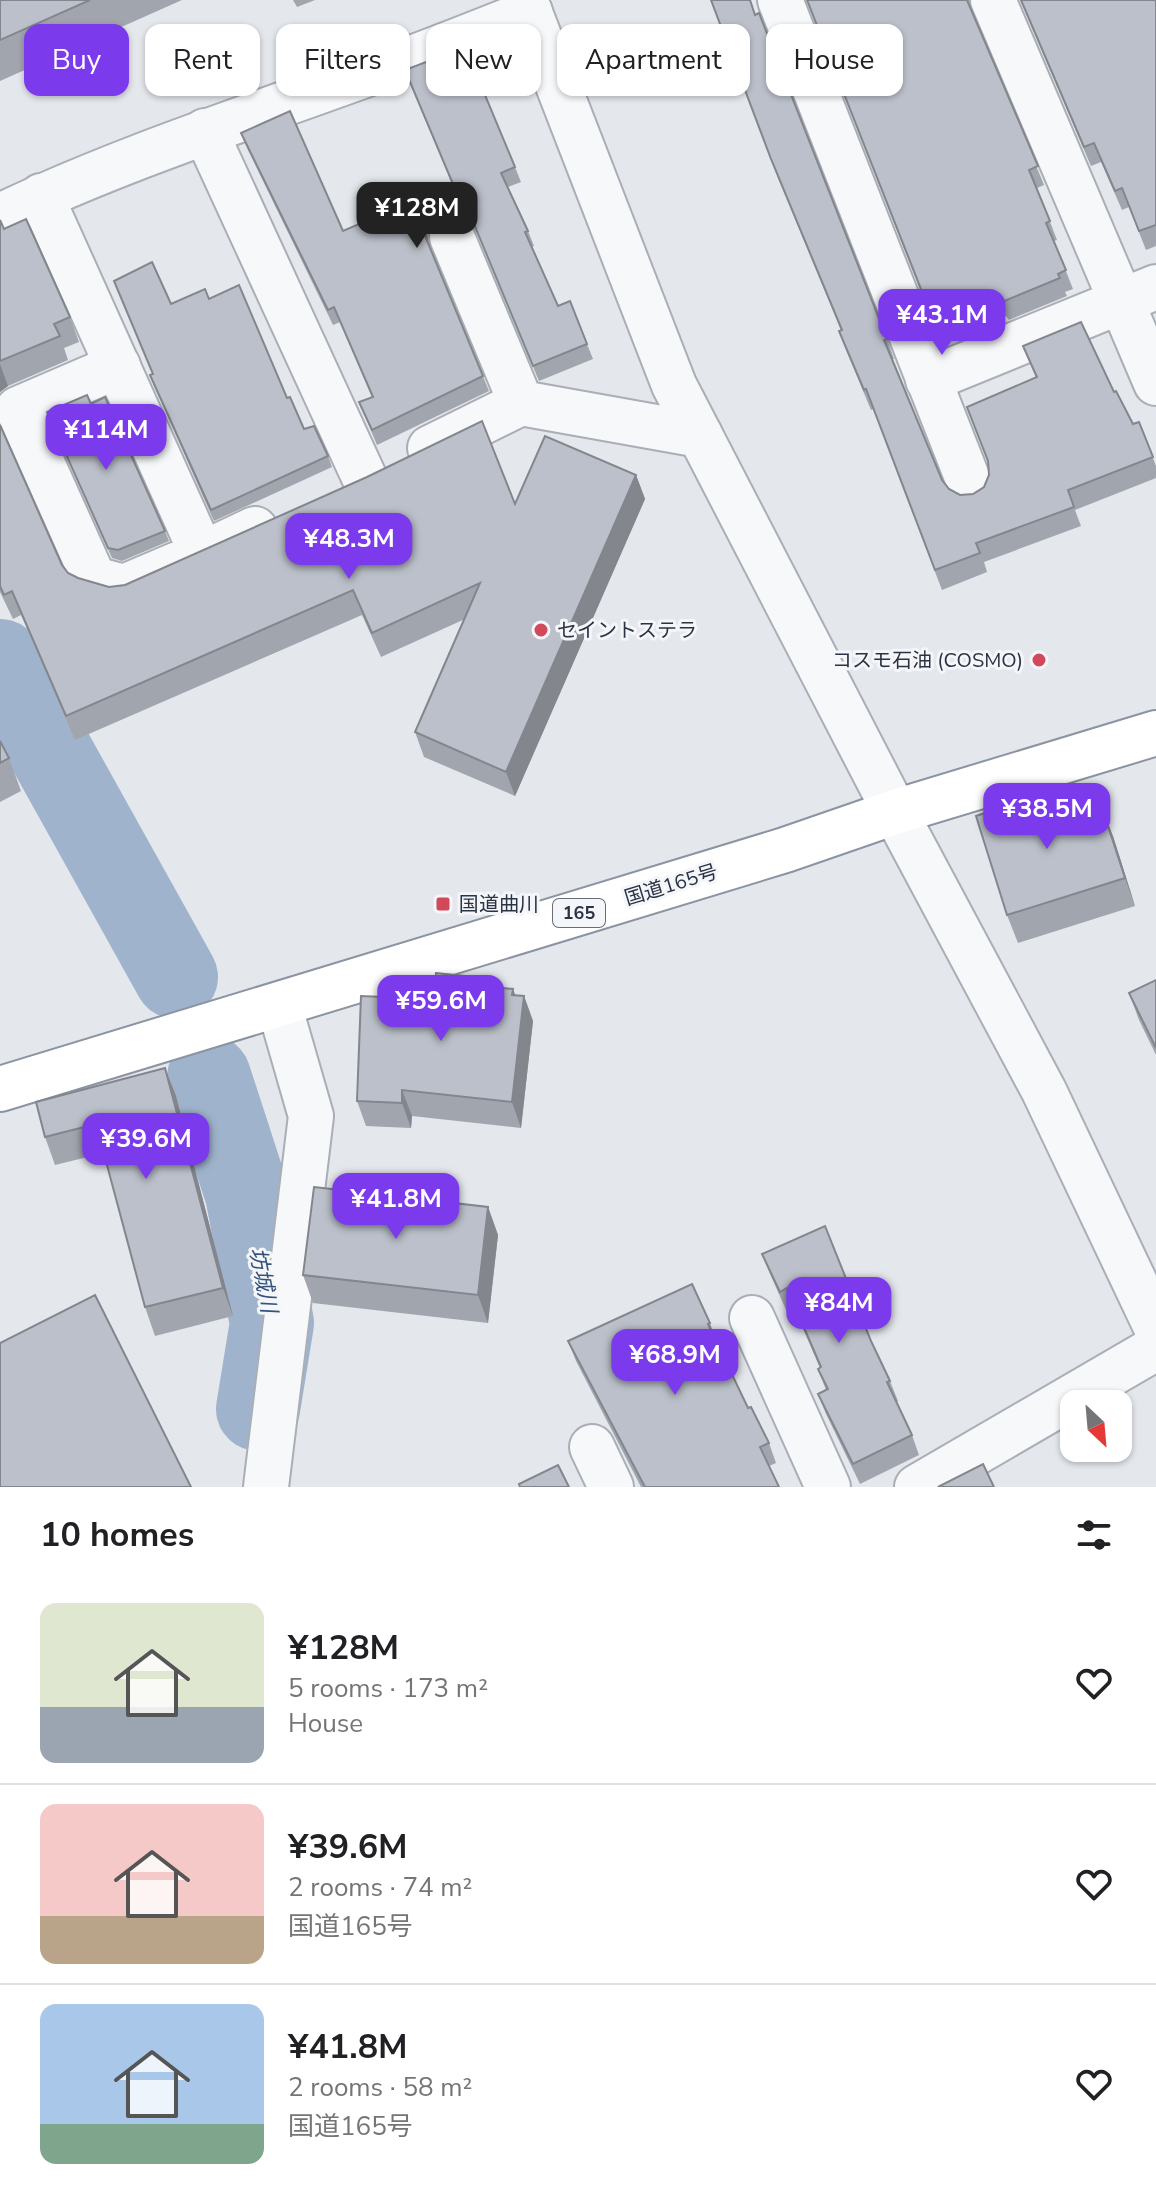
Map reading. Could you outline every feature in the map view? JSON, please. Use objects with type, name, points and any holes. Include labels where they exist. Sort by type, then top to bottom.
[{"type":"highway","name":"国道165号","points":[[0,1089],[785,850],[895,812],[1156,733]]},
{"type":"street","points":[[780,0],[972,490]]},
{"type":"street","points":[[993,0],[1138,295],[1156,383]]},
{"type":"street","points":[[0,216],[41,196],[205,131],[378,71],[528,6],[674,385],[895,812],[1044,1091],[1156,1327]]},
{"type":"street","points":[[205,131],[365,479]]},
{"type":"street","points":[[41,196],[202,554]]},
{"type":"street","points":[[452,237],[521,403]]},
{"type":"street","points":[[928,380],[1138,295]]},
{"type":"street","points":[[118,366],[18,409],[94,579],[124,587],[365,479],[521,403],[700,435]]},
{"type":"street","points":[[266,1487],[311,1116],[279,1005]]},
{"type":"street","points":[[752,1318],[828,1487]]},
{"type":"street","points":[[917,1487],[1156,1348]]},
{"type":"street","points":[[592,1447],[611,1487]]},
{"type":"building","points":[[0,0],[90,0],[36,24],[24,24],[24,29],[0,40]]},
{"type":"building","points":[[711,0],[750,0],[755,15],[759,13],[766,31],[766,96],[792,96],[887,339],[884,340],[942,480],[949,489],[960,495],[973,494],[984,487],[989,475],[988,461],[967,407],[1037,377],[1023,346],[1081,322],[1114,392],[1133,424],[1139,422],[1153,457],[1068,490],[1074,507],[976,543],[980,553],[935,570],[866,389],[839,331],[842,330],[747,96],[750,96],[750,24],[720,24]]},
{"type":"building","points":[[807,0],[967,0],[1038,166],[1029,170],[1050,221],[1046,223],[1066,270],[1058,274],[1060,278],[1002,302],[1000,297],[934,322],[845,96],[903,96],[903,24],[816,24]]},
{"type":"building","points":[[1021,0],[1156,0],[1156,225],[1139,231],[1122,188],[1115,191],[1094,143],[1084,147]]},
{"type":"building","points":[[426,62],[426,96],[485,96],[515,167],[501,173],[528,231],[525,232],[558,306],[570,301],[587,344],[533,366],[469,212],[461,202],[450,197],[438,199],[426,207],[422,218],[423,231],[483,376],[372,430],[359,402],[373,397],[334,307],[328,310],[241,133],[290,111],[343,231],[453,184],[410,82],[410,68]]},
{"type":"building","points":[[26,219],[70,317],[54,324],[60,336],[0,361],[0,220],[4,229]]},
{"type":"building","points":[[152,262],[171,304],[205,289],[209,299],[239,285],[287,398],[290,397],[304,429],[314,426],[328,456],[211,510],[150,375],[153,374],[114,281]]},
{"type":"building","points":[[87,395],[91,404],[105,397],[165,531],[118,550],[108,548],[47,412]]},
{"type":"building","points":[[482,421],[515,504],[545,436],[636,475],[506,772],[415,732],[480,583],[372,633],[353,590],[66,716],[12,591],[4,595],[0,586],[0,425],[62,565],[68,573],[78,578],[109,587],[125,585],[367,477]]},
{"type":"building","points":[[0,741],[9,758],[0,763]]},
{"type":"building","points":[[1058,789],[1068,819],[1102,808],[1125,878],[1007,915],[976,816]]},
{"type":"building","points":[[436,973],[474,977],[473,985],[513,989],[512,995],[524,996],[512,1102],[402,1090],[402,1103],[357,1101],[361,996],[433,999]]},
{"type":"building","points":[[1156,980],[1156,1048],[1129,993]]},
{"type":"building","points":[[165,1068],[223,1288],[145,1307],[96,1124],[45,1137],[36,1102]]},
{"type":"building","points":[[314,1187],[488,1207],[478,1295],[303,1275]]},
{"type":"building","points":[[825,1226],[890,1381],[887,1382],[912,1435],[853,1464],[818,1394],[828,1389],[787,1288],[780,1292],[762,1254]]},
{"type":"building","points":[[692,1284],[748,1408],[751,1407],[769,1443],[760,1447],[779,1487],[645,1487],[568,1341]]},
{"type":"building","points":[[95,1295],[191,1487],[0,1487],[0,1343]]},
{"type":"building","points":[[983,1464],[994,1487],[938,1487]]},
{"type":"building","points":[[558,1465],[569,1487],[520,1487],[519,1484]]},
{"type":"waterway","name":"坊城川","points":[[0,661],[176,977]]},
{"type":"waterway","name":"坊城川","points":[[209,1077],[247,1194],[272,1323],[258,1409]]},
{"type":"place","name":"セイントステラ","points":[[541,630]]},
{"type":"place","name":"コスモ石油 (COSMO)","points":[[1039,660]]},
{"type":"place","name":"国道曲川","points":[[443,904]]}]
